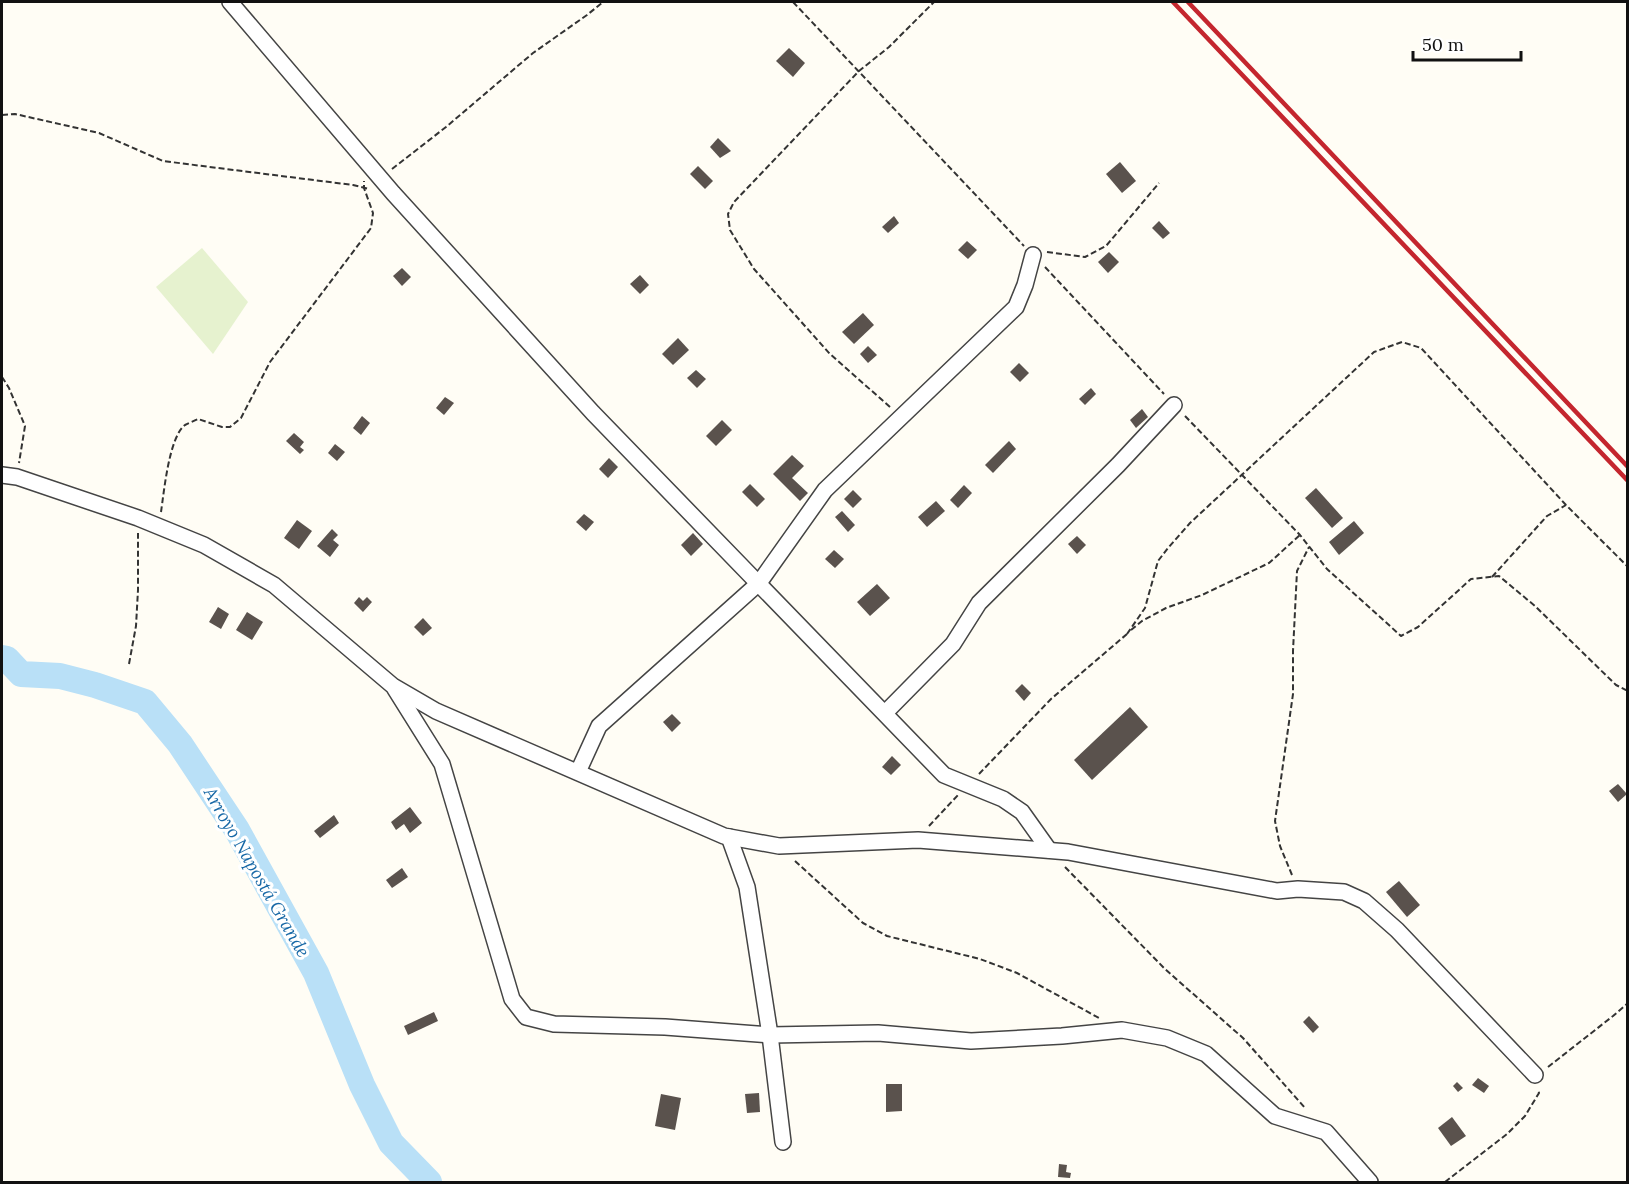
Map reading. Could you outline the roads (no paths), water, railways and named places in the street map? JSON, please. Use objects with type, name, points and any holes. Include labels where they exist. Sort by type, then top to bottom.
[{"type":"street","points":[[230,2],[393,193],[593,413],[944,775],[1003,799],[1022,812],[1049,850]]},
{"type":"street","points":[[578,772],[599,726],[759,583],[825,490],[1016,307],[1033,255]]},
{"type":"street","points":[[885,713],[952,644],[979,603],[1118,465],[1174,405]]},
{"type":"street","points":[[2,475],[17,477],[138,518],[204,545],[273,585],[393,686],[436,711],[729,837],[778,846],[918,840],[1049,850],[1277,891],[1298,889],[1344,892],[1364,901],[1397,930],[1535,1075]]},
{"type":"street","points":[[393,686],[442,764],[512,999],[526,1017],[554,1024],[666,1027],[770,1035],[878,1033],[971,1041],[1122,1030],[1167,1038],[1206,1054],[1275,1116],[1326,1132],[1370,1182]]},
{"type":"street","points":[[729,837],[747,887],[770,1035],[783,1142]]},
{"type":"waterway","name":"Arroyo Napostá Grande","points":[[2,658],[7,659],[21,674],[60,676],[145,702],[180,744],[237,830],[316,973],[362,1085],[391,1143],[429,1182]]},
{"type":"railway","points":[[1173,2],[1628,481]]},
{"type":"railway","points":[[1188,2],[1628,467]]}]
